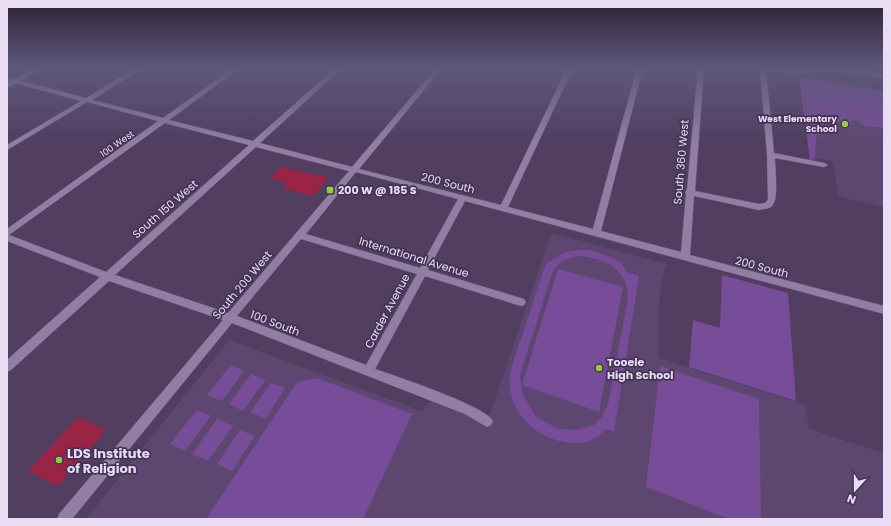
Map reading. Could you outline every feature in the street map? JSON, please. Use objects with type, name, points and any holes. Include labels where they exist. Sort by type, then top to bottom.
[{"type":"street","name":"200 South","points":[[59,93],[504,208],[685,258],[884,310]]},
{"type":"street","points":[[7,148],[99,93]]},
{"type":"street","name":"100 West","points":[[7,233],[203,93]]},
{"type":"street","name":"South 150 West","points":[[7,367],[106,276],[312,93]]},
{"type":"street","name":"South 200 West","points":[[64,519],[419,93]]},
{"type":"street","points":[[504,208],[558,93]]},
{"type":"street","points":[[596,234],[633,93]]},
{"type":"street","name":"South 360 West","points":[[685,258],[699,93]]},
{"type":"street","points":[[690,192],[759,207],[768,206],[772,200],[766,93]]},
{"type":"street","points":[[770,155],[824,166]]},
{"type":"street","name":"Carder Avenue","points":[[368,372],[463,198]]},
{"type":"street","name":"International Avenue","points":[[300,235],[522,302]]},
{"type":"street","name":"100 South","points":[[7,238],[106,276],[230,318],[469,410],[487,421]]},
{"type":"shaded area","name":"West Elementary School","points":[[801,93],[884,93],[884,207],[839,197],[832,161],[811,157]]},
{"type":"shaded area","points":[[801,93],[884,93],[884,128],[864,126],[861,122],[851,120],[852,124],[829,122],[824,124],[818,132],[815,159],[810,160]]},
{"type":"shaded area","name":"Tooele High School","points":[[551,233],[667,264],[663,276],[659,303],[659,358],[805,405],[809,429],[884,453],[884,519],[86,519],[229,340],[421,411],[437,396],[490,415]]},
{"type":"shaded area","points":[[590,250],[611,257],[622,264],[627,272],[639,276],[614,432],[606,429],[596,438],[579,443],[559,441],[548,437],[530,425],[522,417],[517,408],[512,398],[510,387],[512,365],[547,263],[566,252]],"holes":[[[579,256],[588,257],[606,263],[620,273],[627,288],[628,298],[608,405],[601,418],[594,425],[577,430],[558,429],[536,417],[522,393],[520,374],[553,271],[561,262],[568,259]]]},
{"type":"shaded area","points":[[558,269],[623,287],[599,412],[522,385]]},
{"type":"shaded area","points":[[722,275],[788,293],[796,401],[689,367],[693,320],[720,328]]},
{"type":"shaded area","points":[[231,365],[244,371],[222,401],[207,395]]},
{"type":"shaded area","points":[[660,366],[759,399],[761,519],[729,519],[646,487]]},
{"type":"shaded area","points":[[251,374],[265,380],[243,411],[229,404]]},
{"type":"shaded area","points":[[317,378],[412,414],[363,519],[206,519],[297,382]]},
{"type":"shaded area","points":[[271,383],[285,388],[266,419],[250,412]]},
{"type":"shaded area","points":[[197,410],[211,416],[185,451],[170,444]]},
{"type":"shaded area","points":[[217,419],[233,426],[208,461],[192,454]]},
{"type":"shaded area","points":[[240,430],[255,436],[232,471],[217,464]]},
{"type":"building","points":[[281,167],[329,177],[313,196],[283,188],[288,183],[270,178]]},
{"type":"building","name":"LDS Institute of Religion","points":[[78,417],[106,430],[58,486],[28,471]]},
{"type":"place","name":"West Elementary School","points":[[845,124]]},
{"type":"place","name":"200 W @ 185 S","points":[[330,190]]},
{"type":"place","name":"Tooele High School","points":[[599,368]]},
{"type":"place","name":"LDS Institute of Religion","points":[[59,460]]}]
